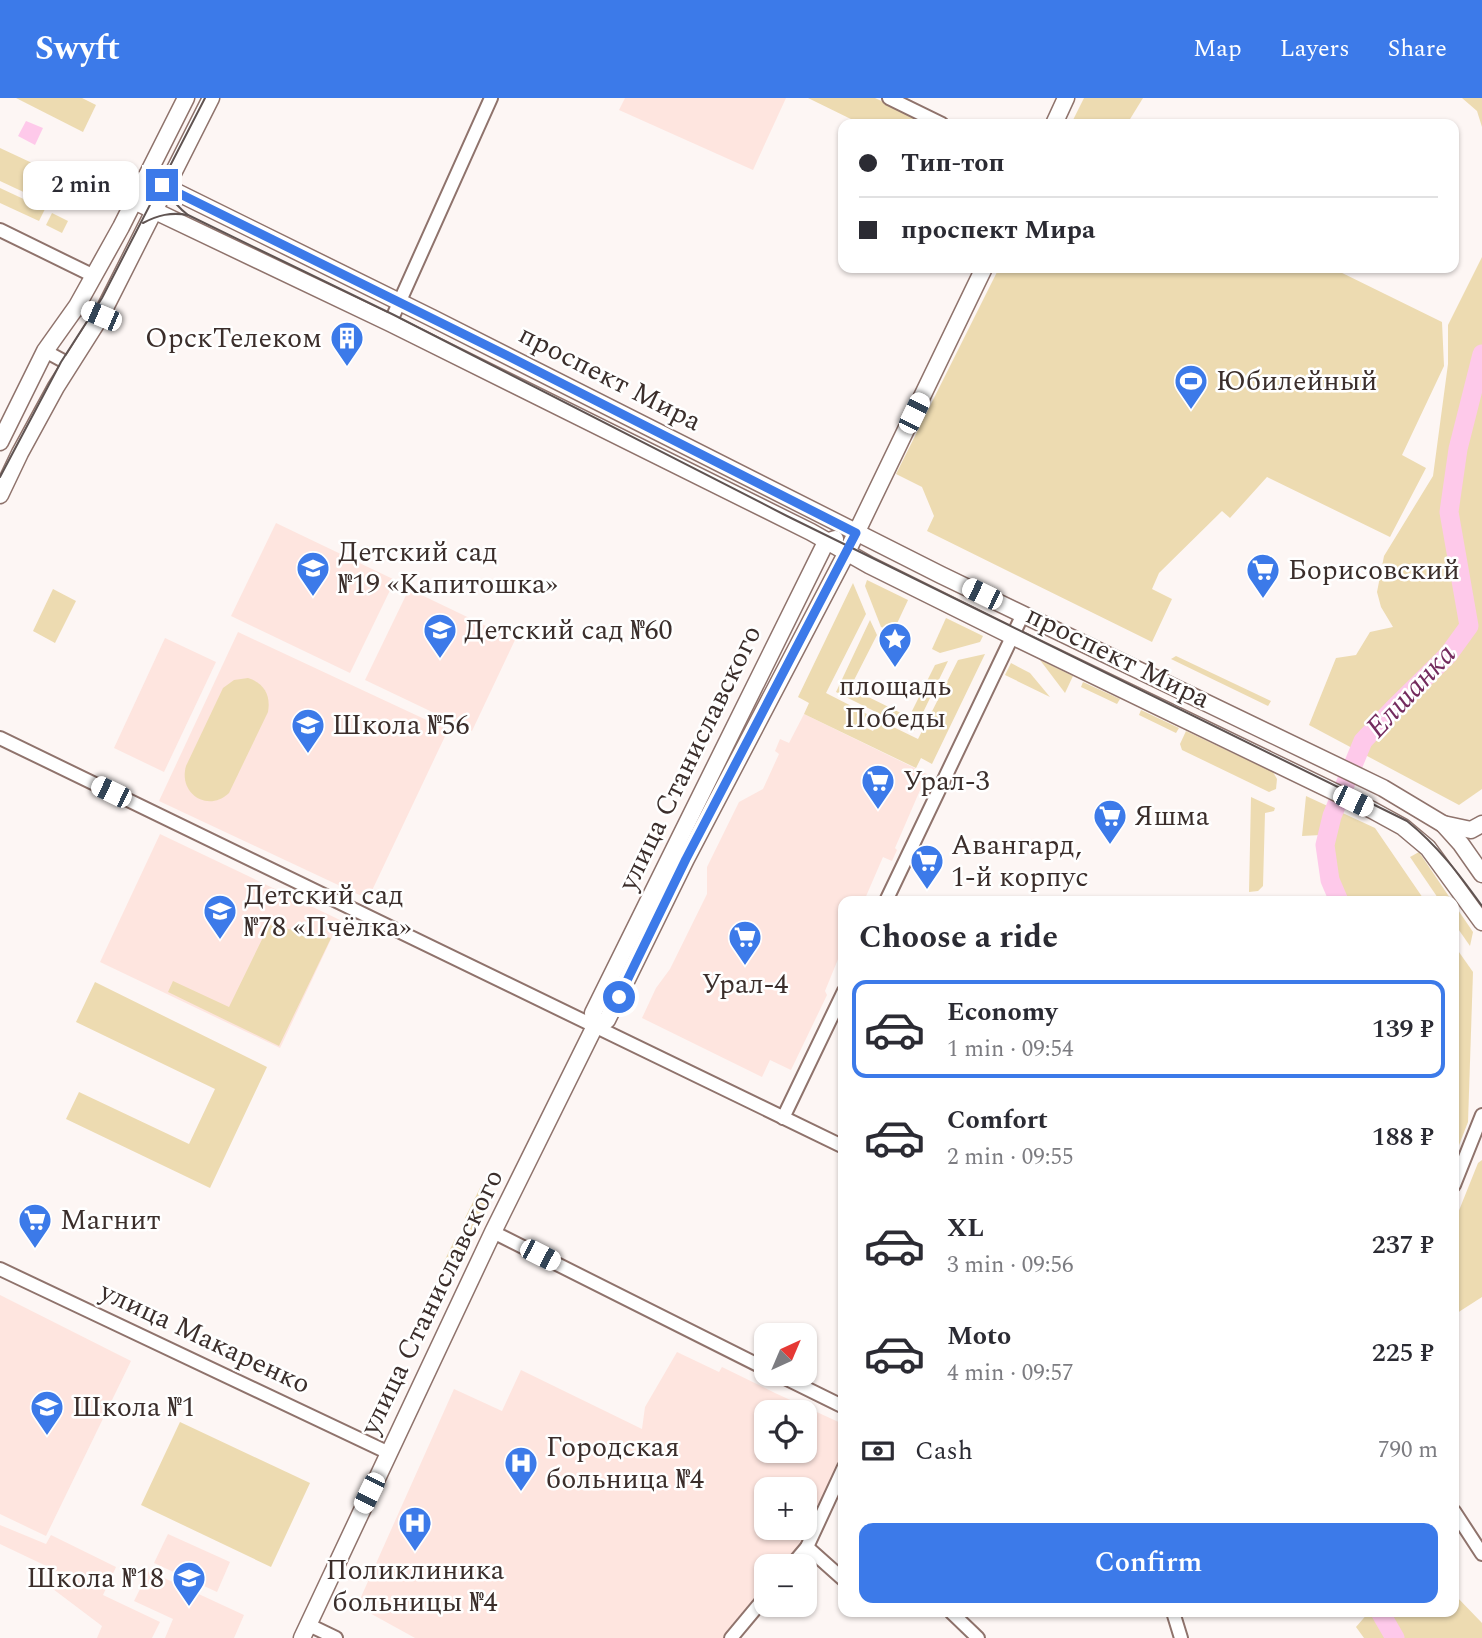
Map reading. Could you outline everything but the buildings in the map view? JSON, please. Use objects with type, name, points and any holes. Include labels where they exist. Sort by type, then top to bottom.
[{"type":"main road","points":[[0,442],[46,351],[94,276],[186,98]]},
{"type":"main road","points":[[0,495],[69,364],[101,316],[211,98]]},
{"type":"main road","points":[[1056,119],[1066,98]]},
{"type":"main road","name":"проспект Мира","points":[[146,177],[714,459],[856,533],[1383,788],[1443,824],[1482,874]]},
{"type":"main road","name":"проспект Мира","points":[[134,201],[390,323],[811,532],[1012,636],[1372,810],[1403,827],[1428,848],[1482,922]]},
{"type":"main road","name":"улица Станиславского","points":[[594,1028],[607,1020],[686,859],[847,552],[982,273]]},
{"type":"main road","points":[[826,541],[856,533]]},
{"type":"main road","name":"улица Станиславского","points":[[305,1632],[493,1232],[594,1028],[593,1013],[826,541]]},
{"type":"main road","points":[[1443,824],[1471,830],[1482,824]]},
{"type":"street","points":[[390,323],[491,98]]},
{"type":"street","points":[[889,98],[932,119]]},
{"type":"street","points":[[0,230],[94,276]]},
{"type":"street","points":[[320,290],[331,268]]},
{"type":"street","points":[[77,306],[101,316]]},
{"type":"street","points":[[421,339],[432,318]]},
{"type":"street","points":[[46,351],[69,364]]},
{"type":"street","points":[[571,414],[581,393]]},
{"type":"street","points":[[0,442],[20,453]]},
{"type":"street","points":[[669,462],[680,442]]},
{"type":"street","points":[[704,479],[714,459]]},
{"type":"street","points":[[888,896],[1023,614]]},
{"type":"street","points":[[0,738],[838,1144]]},
{"type":"street","points":[[783,1118],[838,1003]]},
{"type":"street","points":[[1459,1172],[1482,1115]]},
{"type":"street","points":[[493,1232],[754,1363]]},
{"type":"street","name":"улица Макаренко","points":[[0,1269],[389,1453]]},
{"type":"street","points":[[801,1386],[838,1404]]},
{"type":"street","points":[[801,1554],[807,1547],[838,1480]]},
{"type":"street","points":[[1459,1519],[1482,1554]]},
{"type":"street","points":[[807,1547],[838,1575]]},
{"type":"street","points":[[731,1638],[754,1610]]},
{"type":"street","points":[[956,1617],[978,1638]]},
{"type":"street","points":[[1175,1617],[1181,1638]]},
{"type":"street","points":[[305,1632],[337,1638]]},
{"type":"shaded area","points":[[16,98],[82,98],[96,105],[83,132]]},
{"type":"shaded area","points":[[625,98],[786,98],[753,170],[619,110]]},
{"type":"shaded area","points":[[808,98],[875,98],[918,118],[917,119],[851,119]]},
{"type":"shaded area","points":[[1084,98],[1143,98],[1130,119],[1074,119]]},
{"type":"shaded area","points":[[1462,98],[1482,98],[1482,127],[1477,111]]},
{"type":"shaded area","points":[[26,121],[43,128],[35,145],[18,136]]},
{"type":"shaded area","points":[[0,148],[60,176],[47,203],[0,181]]},
{"type":"shaded area","points":[[0,188],[45,209],[39,221],[0,203]]},
{"type":"shaded area","points":[[52,213],[68,221],[62,233],[46,225]]},
{"type":"shaded area","points":[[1482,257],[1482,789],[1459,805],[1309,725],[1336,658],[1356,655],[1370,632],[1393,627],[1381,607],[1377,592],[1384,556],[1433,476],[1448,364],[1448,325]]},
{"type":"shaded area","name":"Юбилейный","points":[[996,273],[1342,273],[1442,322],[1444,366],[1402,455],[1426,468],[1390,537],[1267,477],[1230,518],[1222,511],[1159,573],[1152,589],[1172,599],[1152,642],[927,531],[934,516],[922,487],[896,474]]},
{"type":"shaded area","name":"Детский сад №19 «Капитошка»","points":[[276,523],[395,580],[350,673],[231,616]]},
{"type":"shaded area","points":[[867,580],[908,600],[893,632],[881,627],[865,586]]},
{"type":"shaded area","points":[[853,583],[866,614],[826,693],[867,714],[862,726],[873,731],[879,720],[918,739],[958,660],[985,654],[932,764],[921,758],[916,768],[804,714],[809,703],[798,697]]},
{"type":"shaded area","points":[[53,589],[76,601],[55,643],[33,631]]},
{"type":"shaded area","name":"Детский сад №60","points":[[409,589],[515,640],[472,731],[365,680]]},
{"type":"shaded area","points":[[946,618],[983,636],[980,642],[940,653],[932,649]]},
{"type":"shaded area","points":[[870,620],[877,635],[850,688],[909,717],[935,665],[948,661],[914,731],[836,692]]},
{"type":"shaded area","name":"Школа №56","points":[[238,632],[448,730],[368,899],[159,801]]},
{"type":"shaded area","points":[[165,638],[216,662],[164,772],[114,748]]},
{"type":"shaded area","points":[[1176,656],[1271,701],[1268,706],[1171,659]]},
{"type":"shaded area","points":[[1040,660],[1073,676],[1065,693]]},
{"type":"shaded area","points":[[1011,663],[1030,673],[1050,697],[1005,675]]},
{"type":"shaded area","points":[[248,678],[265,690],[268,712],[229,793],[221,799],[204,801],[197,798],[186,785],[186,766],[223,688],[234,680]]},
{"type":"shaded area","points":[[1083,682],[1120,699],[1117,704],[1081,687]]},
{"type":"shaded area","points":[[1141,710],[1179,728],[1176,733],[1139,715]]},
{"type":"shaded area","points":[[804,714],[927,774],[892,861],[883,857],[866,896],[838,896],[838,959],[825,991],[827,995],[791,1070],[770,1060],[762,1077],[642,1018],[707,894],[707,867],[739,802],[763,789],[779,754],[775,751],[780,739],[789,743]]},
{"type":"shaded area","points":[[1186,731],[1273,772],[1277,779],[1276,789],[1269,792],[1182,750],[1180,744]]},
{"type":"shaded area","points":[[1306,796],[1375,828],[1422,896],[1343,896],[1321,835],[1302,836]]},
{"type":"shaded area","points":[[1251,797],[1275,808],[1274,811],[1265,813],[1263,886],[1258,891],[1249,892]]},
{"type":"shaded area","name":"Детский сад №78 «Пчёлка»","points":[[160,834],[340,920],[280,1048],[100,962]]},
{"type":"shaded area","points":[[1419,852],[1449,896],[1437,896],[1410,857]]},
{"type":"shaded area","points":[[1459,911],[1473,932],[1470,946],[1459,930]]},
{"type":"shaded area","points":[[269,925],[331,938],[279,1046],[168,992],[173,981],[229,1007]]},
{"type":"shaded area","points":[[1459,952],[1473,972],[1468,1122],[1459,1145]]},
{"type":"shaded area","points":[[95,982],[267,1067],[210,1188],[66,1119],[79,1092],[189,1144],[215,1089],[76,1022]]},
{"type":"shaded area","points":[[1482,1160],[1482,1297],[1459,1312],[1459,1210],[1478,1163]]},
{"type":"shaded area","points":[[481,1186],[495,1193],[476,1232],[470,1229],[473,1222],[465,1218]]},
{"type":"shaded area","points":[[466,1236],[472,1239],[455,1275],[441,1268],[455,1239],[463,1242]]},
{"type":"shaded area","name":"Школа №1","points":[[0,1295],[131,1361],[46,1536],[0,1514]]},
{"type":"shaded area","points":[[677,1352],[719,1372],[722,1367],[754,1383],[754,1386],[761,1386],[790,1400],[754,1400],[754,1463],[817,1463],[817,1412],[838,1422],[838,1465],[817,1512],[817,1477],[754,1477],[754,1540],[804,1540],[794,1554],[754,1554],[754,1602],[724,1638],[415,1638],[357,1606],[454,1389],[502,1411],[521,1370],[642,1429],[645,1407]]},
{"type":"shaded area","points":[[180,1422],[310,1483],[271,1567],[141,1505]]},
{"type":"shaded area","points":[[0,1525],[46,1544],[51,1535],[116,1567],[103,1595],[160,1622],[152,1638],[97,1638],[102,1626],[53,1589],[63,1574],[0,1544]]},
{"type":"shaded area","points":[[168,1534],[230,1562],[217,1592],[154,1563]]},
{"type":"shaded area","name":"Школа №18","points":[[149,1571],[244,1615],[234,1638],[165,1638],[173,1619],[134,1601]]},
{"type":"shaded area","points":[[1459,1599],[1482,1623],[1482,1638],[1364,1638],[1356,1627],[1365,1617],[1459,1617]]},
{"type":"waterway","name":"Елшанка","points":[[1337,896],[1330,880],[1325,845],[1332,816],[1363,741],[1448,655],[1469,626],[1449,512],[1458,449],[1482,354]]},
{"type":"waterway","name":"Елшанка","points":[[1383,1617],[1395,1638]]},
{"type":"tram line","points":[[0,477],[61,362],[102,298],[205,98]]},
{"type":"tram line","points":[[164,166],[169,194],[188,215],[394,315],[787,516],[1407,821],[1448,861],[1482,906]]},
{"type":"tram line","points":[[143,223],[165,215],[188,215]]},
{"type":"place","name":"ОрскТелеком","points":[[347,368]]},
{"type":"place","name":"Юбилейный","points":[[1191,411]]},
{"type":"place","name":"Детский сад №19 «Капитошка»","points":[[313,598]]},
{"type":"place","name":"Борисовский","points":[[1263,600]]},
{"type":"place","name":"Детский сад №60","points":[[440,660]]},
{"type":"place","name":"площадь Победы","points":[[895,669]]},
{"type":"place","name":"Школа №56","points":[[308,755]]},
{"type":"place","name":"Урал-3","points":[[878,811]]},
{"type":"place","name":"Яшма","points":[[1110,846]]},
{"type":"place","name":"Авангард, 1-й корпус","points":[[927,891]]},
{"type":"place","name":"Детский сад №78 «Пчёлка»","points":[[220,941]]},
{"type":"place","name":"Урал-4","points":[[745,967]]},
{"type":"place","name":"Магнит","points":[[35,1250]]},
{"type":"place","name":"Школа №1","points":[[47,1437]]},
{"type":"place","name":"Городская больница №4","points":[[521,1493]]},
{"type":"place","name":"Поликлиника больницы №4","points":[[415,1553]]},
{"type":"place","name":"Школа №18","points":[[189,1608]]},
{"type":"route","points":[[162,185],[714,459],[856,533],[686,859],[619,997]]}]
